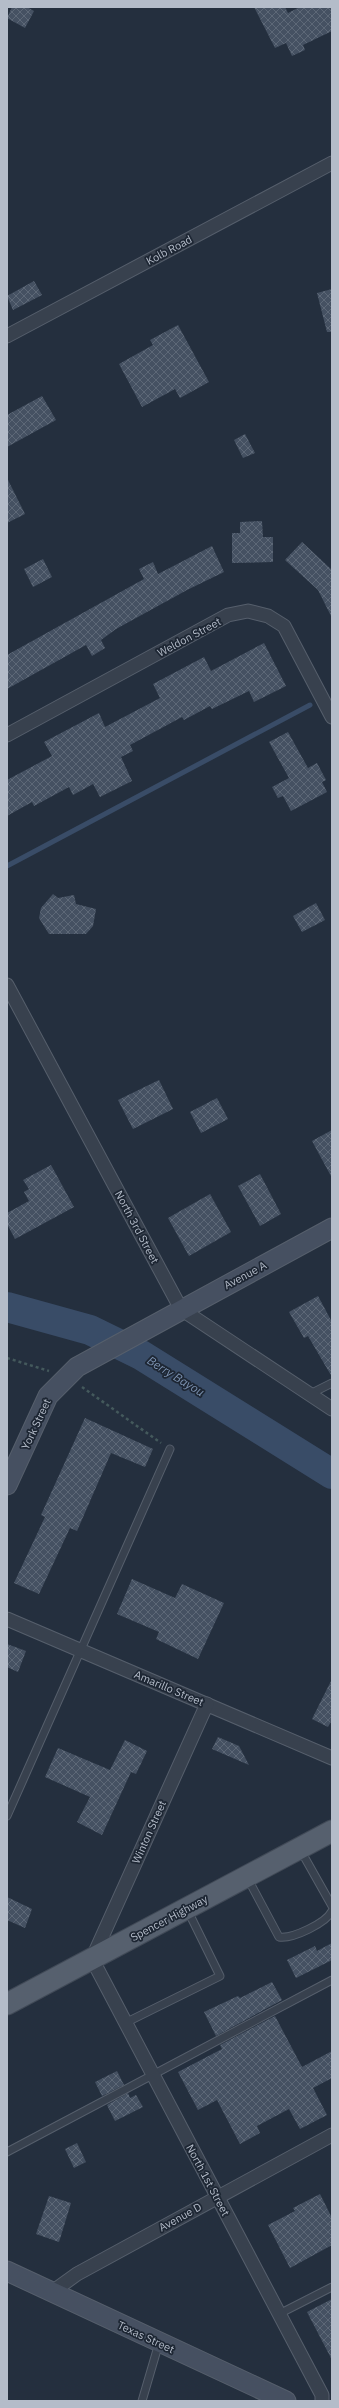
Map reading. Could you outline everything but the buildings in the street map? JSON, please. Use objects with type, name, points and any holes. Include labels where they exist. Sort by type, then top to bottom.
[{"type":"main road","name":"Spencer Highway","points":[[12,1997],[92,1959],[332,1831]]},
{"type":"street","name":"Kolb Road","points":[[7,336],[332,163]]},
{"type":"street","name":"Weldon Street","points":[[7,735],[228,616],[248,611],[268,616],[284,626],[332,717]]},
{"type":"street","name":"North 3rd Street","points":[[7,985],[181,1309],[332,1409]]},
{"type":"street","name":"Avenue A","points":[[158,1323],[181,1309],[332,1228]]},
{"type":"street","name":"York Street","points":[[7,1486],[48,1396],[72,1371],[158,1323]]},
{"type":"street","name":"Amarillo Street","points":[[7,1619],[332,1758]]},
{"type":"street","name":"Winton Street","points":[[92,1959],[207,1704]]},
{"type":"street","name":"North 1st Street","points":[[92,1959],[322,2396],[322,2401]]},
{"type":"street","name":"Avenue D","points":[[52,2292],[77,2274],[332,2135]]},
{"type":"street","name":"Texas Street","points":[[7,2271],[286,2401]]},
{"type":"lane","points":[[310,1394],[332,1383]]},
{"type":"lane","points":[[7,1816],[170,1449]]},
{"type":"lane","points":[[300,1849],[332,1906]]},
{"type":"lane","points":[[247,1877],[279,1937],[288,1938],[299,1934],[329,1917],[332,1911]]},
{"type":"lane","points":[[125,2023],[220,1976],[187,1908]]},
{"type":"lane","points":[[7,2152],[332,1980]]},
{"type":"lane","points":[[279,2314],[332,2287]]},
{"type":"lane","points":[[142,2401],[159,2343]]},
{"type":"path","points":[[7,1358],[72,1371],[170,1449]]},
{"type":"waterway","points":[[7,866],[310,705]]},
{"type":"waterway","name":"Berry Bayou","points":[[7,1307],[90,1330],[141,1355],[332,1474]]}]
